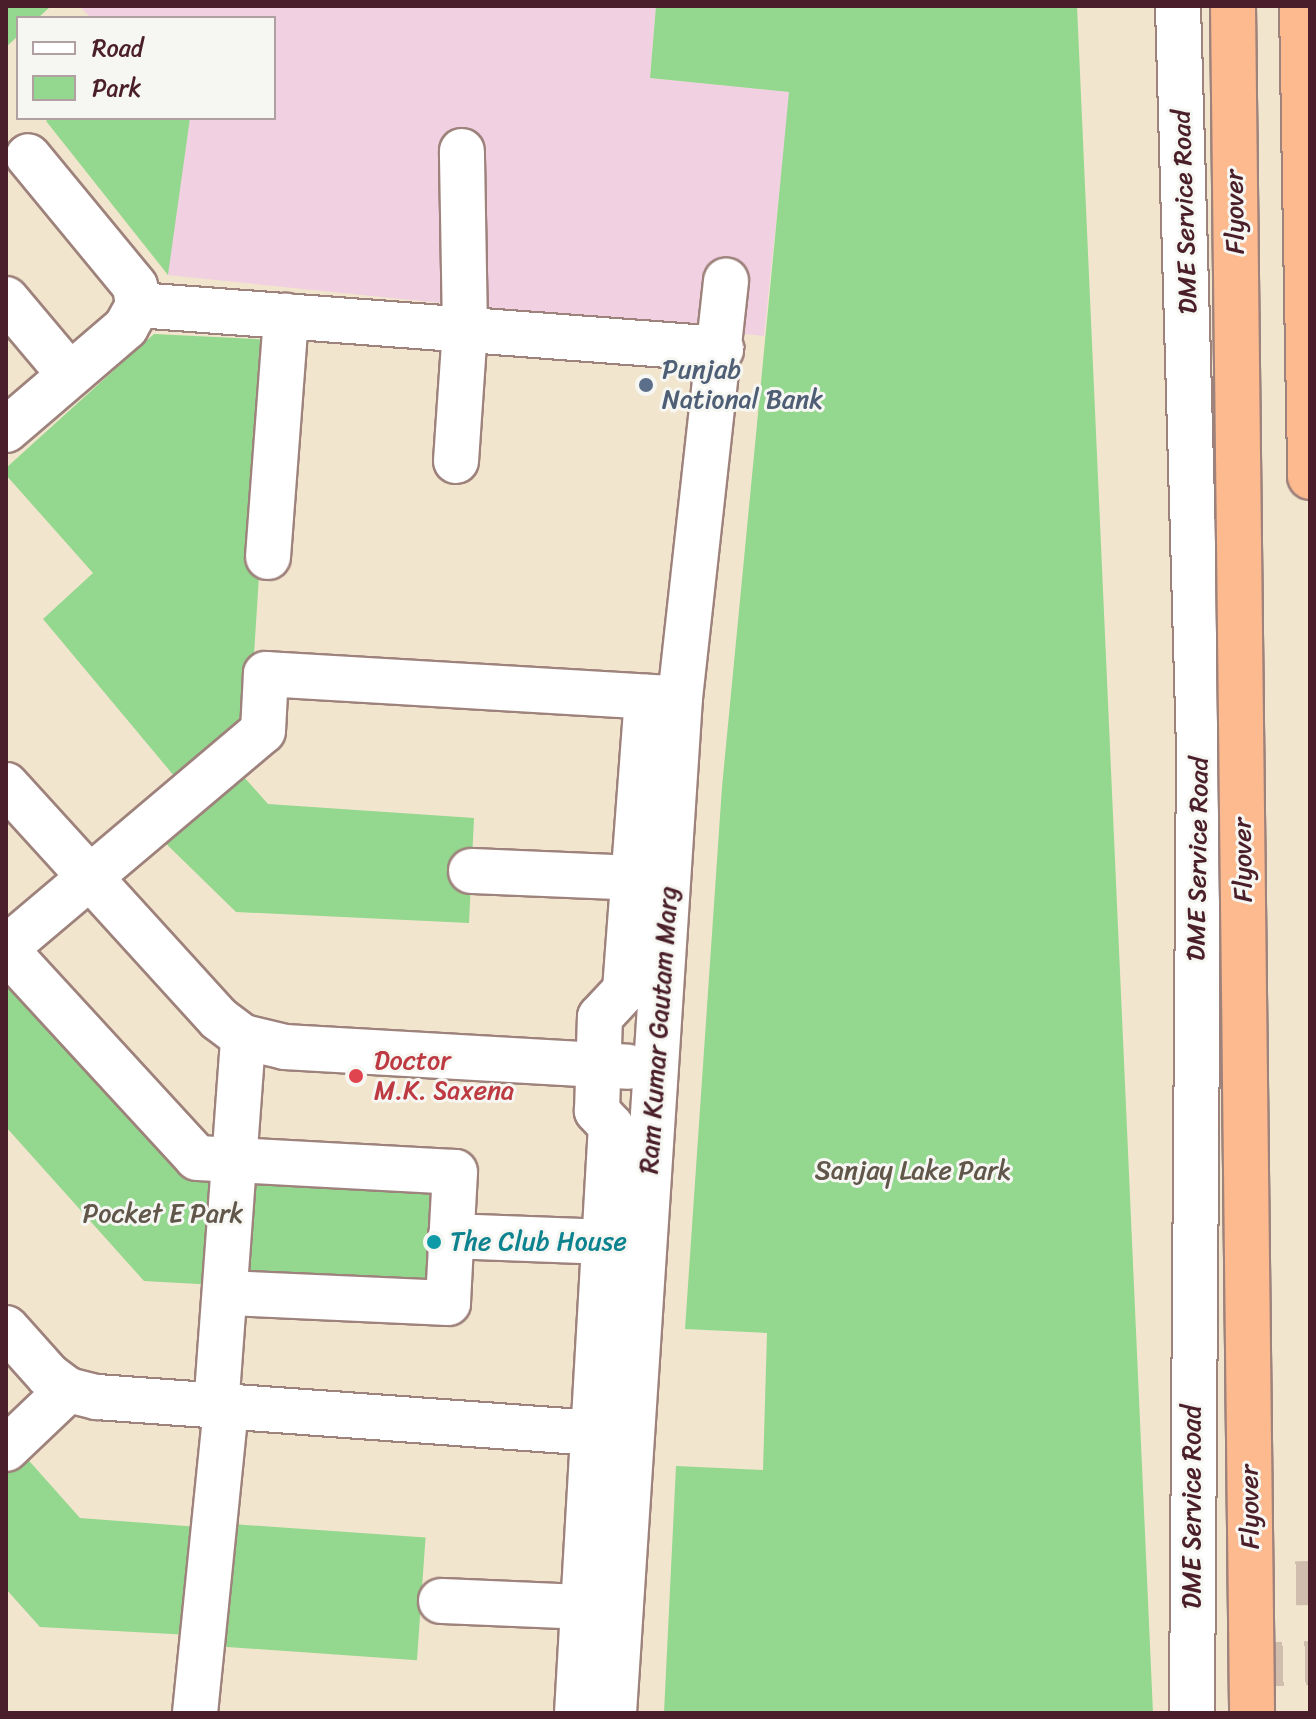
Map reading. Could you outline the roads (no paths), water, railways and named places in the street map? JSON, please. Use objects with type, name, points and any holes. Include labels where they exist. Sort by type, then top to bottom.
[{"type":"highway","name":"Flyover","points":[[1233,6],[1252,1713]]},
{"type":"highway","points":[[1302,6],[1310,477]]},
{"type":"street","name":"DME Service Road","points":[[1178,6],[1199,748],[1211,1586],[1191,1667],[1192,1713]]},
{"type":"street","points":[[456,461],[465,329],[462,151]]},
{"type":"street","points":[[6,430],[126,327],[138,305],[135,286],[28,156]]},
{"type":"street","points":[[451,1236],[624,1243],[611,1126],[597,1111],[600,1017],[625,990],[652,879],[663,697],[721,349],[726,281]]},
{"type":"street","points":[[6,299],[70,375]]},
{"type":"street","points":[[138,305],[721,349]]},
{"type":"street","points":[[268,557],[286,316]]},
{"type":"street","points":[[225,1293],[448,1303],[455,1172],[197,1158],[6,949],[263,731],[266,674],[663,697]]},
{"type":"street","points":[[6,785],[219,1019],[243,1037],[285,1047],[654,1068]]},
{"type":"street","points":[[471,871],[652,879]]},
{"type":"street","name":"Ram Kumar Gautam Marg","points":[[614,1713],[613,1434],[624,1243],[654,1068],[652,879]]},
{"type":"street","points":[[195,1713],[221,1409],[225,1293],[243,1037]]},
{"type":"street","points":[[6,1328],[68,1390],[221,1409],[613,1434],[583,1607],[577,1713]]},
{"type":"street","points":[[6,1449],[68,1390]]},
{"type":"street","points":[[441,1601],[583,1607]]},
{"type":"street","points":[[1191,1667],[1239,1665]]},
{"type":"tunnel","points":[[1230,1585],[1310,1583]]},
{"type":"tunnel","points":[[1239,1665],[1310,1663]]},
{"type":"place","name":"Punjab National Bank","points":[[646,385]]},
{"type":"place","name":"Doctor M.K. Saxena","points":[[356,1076]]},
{"type":"place","name":"The Club House","points":[[434,1242]]},
{"type":"park label","name":"Sanjay Lake Park","points":[[913,1171]]},
{"type":"park label","name":"Pocket E Park","points":[[163,1214]]}]
